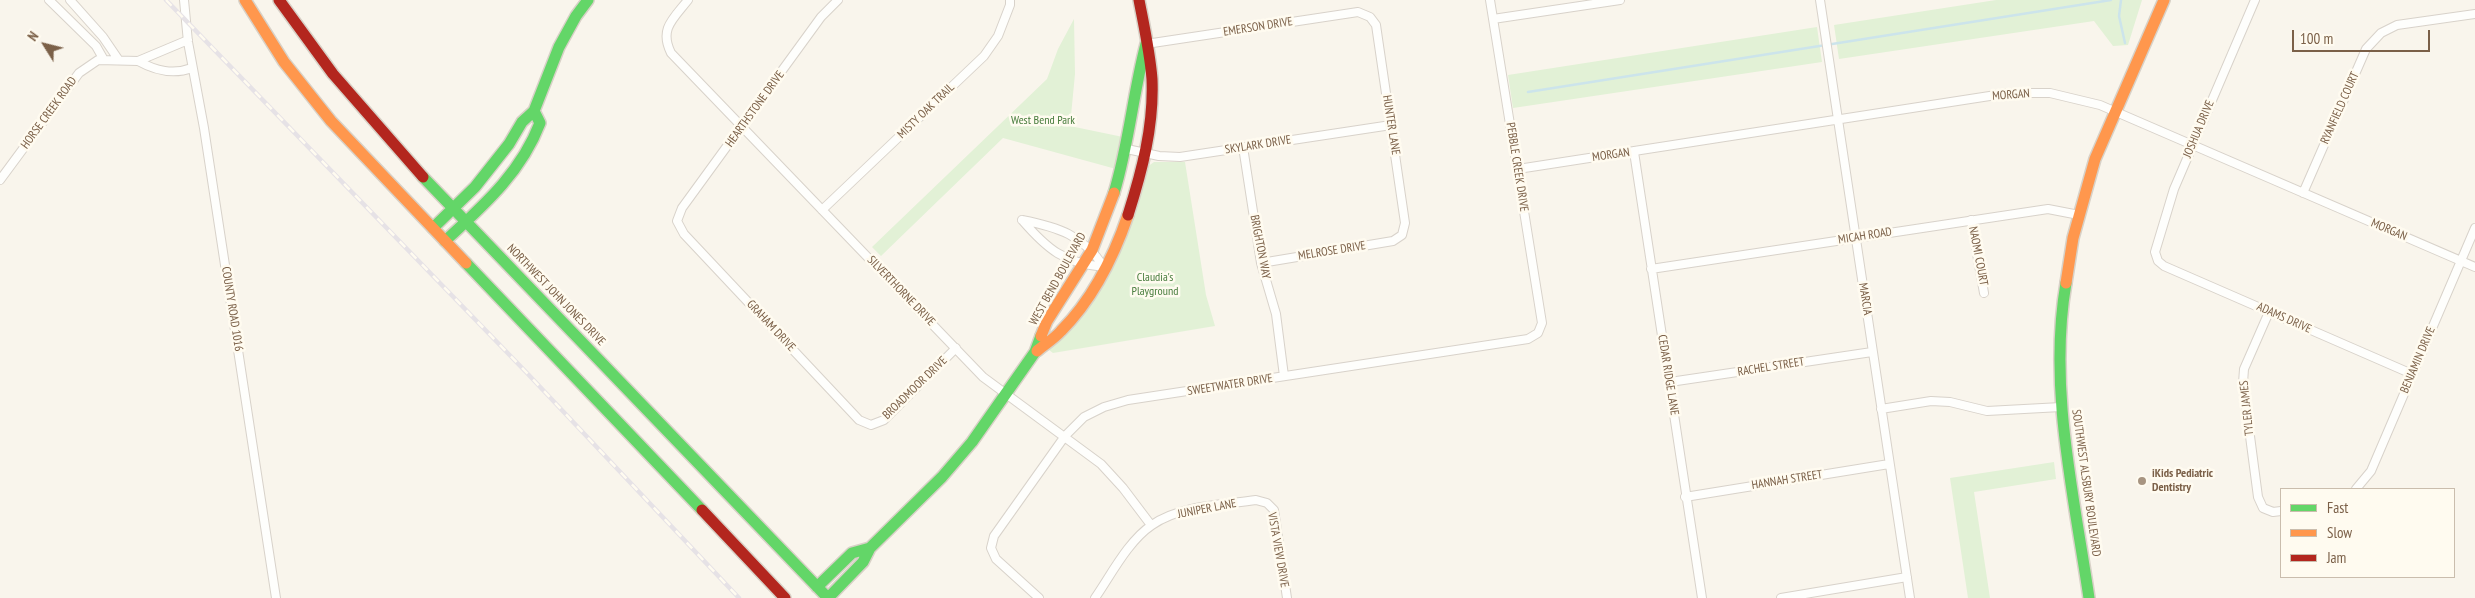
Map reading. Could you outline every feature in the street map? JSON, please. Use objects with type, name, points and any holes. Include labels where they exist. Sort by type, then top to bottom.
[{"type":"main road","points":[[245,0],[284,62],[331,121],[785,598]]},
{"type":"main road","name":"NORTHWEST JOHN JONES DRIVE","points":[[279,0],[309,44],[354,100],[466,221],[828,598]]},
{"type":"main road","points":[[433,228],[475,187],[509,144],[522,122],[534,111],[559,47],[576,16],[588,0]]},
{"type":"main road","name":"WEST BEND BOULEVARD","points":[[1035,352],[1062,330],[1084,302],[1104,267],[1130,210],[1145,153],[1152,91],[1152,76],[1139,0]]},
{"type":"main road","name":"SOUTHWEST ALSBURY BOULEVARD","points":[[2088,598],[2061,407],[2061,310],[2078,215],[2095,159],[2164,0]]},
{"type":"main road","name":"WEST BEND BOULEVARD","points":[[828,598],[862,562],[870,548],[942,477],[972,442],[1035,352],[1047,321],[1092,250],[1111,203],[1126,149],[1138,74],[1146,44]]},
{"type":"main road","points":[[445,241],[503,183],[530,148],[540,123],[534,111]]},
{"type":"main road","name":"WEST BEND BOULEVARD","points":[[817,586],[852,553],[870,548]]},
{"type":"street","points":[[49,0],[96,46],[104,60]]},
{"type":"street","points":[[70,0],[103,37],[118,59]]},
{"type":"street","name":"COUNTY ROAD 1016","points":[[184,0],[192,68],[207,146],[276,598]]},
{"type":"street","name":"SILVERTHORNE DRIVE","points":[[688,0],[667,28],[665,41],[671,53],[983,377],[1066,436],[1100,464],[1123,488],[1151,526]]},
{"type":"street","name":"HEARTHSTONE DRIVE","points":[[677,221],[682,208],[821,17],[838,0]]},
{"type":"street","name":"MISTY OAK TRAIL","points":[[822,210],[984,56],[998,36],[1010,5],[1010,0]]},
{"type":"street","name":"PEBBLE CREEK DRIVE","points":[[1490,0],[1542,323],[1538,333]]},
{"type":"street","points":[[1493,20],[1620,0]]},
{"type":"street","name":"MARCIA","points":[[1820,0],[1910,598]]},
{"type":"street","name":"JOSHUA DRIVE","points":[[2158,261],[2155,252],[2174,189],[2255,0]]},
{"type":"street","name":"EMERSON DRIVE","points":[[1146,44],[1358,12],[1370,17]]},
{"type":"street","name":"RYANFIELD COURT","points":[[2303,193],[2366,49],[2380,33],[2396,25],[2475,14]]},
{"type":"street","name":"HUNTER LANE","points":[[1370,17],[1376,25],[1405,223],[1402,235]]},
{"type":"street","name":"HORSE CREEK ROAD","points":[[0,180],[78,73],[98,60],[138,60],[188,40]]},
{"type":"street","name":"HORSE CREEK ROAD","points":[[138,60],[152,68],[172,72],[192,68]]},
{"type":"street","name":"MORGAN","points":[[1518,169],[2009,93],[2050,93],[2080,98],[2115,111],[2475,267]]},
{"type":"street","name":"SKYLARK DRIVE","points":[[1126,149],[1180,157],[1390,125]]},
{"type":"street","name":"BRIGHTON WAY","points":[[1243,147],[1261,263],[1276,314],[1284,376]]},
{"type":"street","name":"CEDAR RIDGE LANE","points":[[1634,152],[1670,382],[1685,497],[1702,598]]},
{"type":"street","name":"MICAH ROAD","points":[[1651,269],[2048,209],[2078,215]]},
{"type":"street","points":[[1022,220],[1053,226],[1092,250],[1104,267],[1083,265],[1069,260],[1042,244],[1022,220]]},
{"type":"street","name":"NAOMI COURT","points":[[1971,220],[1984,293]]},
{"type":"street","name":"GRAHAM DRIVE","points":[[677,221],[684,234],[859,420],[871,425]]},
{"type":"street","name":"BENJAMIN DRIVE","points":[[2357,488],[2371,471],[2475,228]]},
{"type":"street","name":"MELROSE DRIVE","points":[[1261,263],[1393,241],[1402,235]]},
{"type":"street","name":"ADAMS DRIVE","points":[[2158,261],[2164,266],[2412,374]]},
{"type":"street","name":"TYLER JAMES","points":[[2269,312],[2244,369],[2243,383],[2258,497],[2264,508],[2273,512],[2280,511]]},
{"type":"street","name":"SWEETWATER DRIVE","points":[[1040,598],[996,559],[991,548],[994,536],[1066,436],[1084,417],[1104,407],[1128,400],[1528,339],[1538,333]]},
{"type":"street","name":"BROADMOOR DRIVE","points":[[871,425],[884,420],[956,348]]},
{"type":"street","name":"RACHEL STREET","points":[[1670,382],[1872,352]]},
{"type":"street","points":[[1881,409],[1931,401],[1950,402],[1987,411],[2061,407]]},
{"type":"street","name":"HANNAH STREET","points":[[1685,497],[1889,464]]},
{"type":"street","name":"JUNIPER LANE","points":[[1095,598],[1131,546],[1151,526],[1184,511],[1256,500],[1266,503]]},
{"type":"street","name":"VISTA VIEW DRIVE","points":[[1266,503],[1274,510],[1287,598]]},
{"type":"street","points":[[1781,598],[1907,577]]},
{"type":"green space","points":[[1996,0],[2142,0],[2128,45],[2113,46],[2094,21],[1839,59],[1834,25]]},
{"type":"green space","name":"West Bend Park","points":[[1074,19],[1075,74],[1070,126],[1123,137],[1116,169],[1003,138],[881,256],[872,247],[1047,79],[1058,49]]},
{"type":"green space","points":[[1817,27],[1822,62],[1513,108],[1508,75]]},
{"type":"green space","name":"Claudia's Playground","points":[[1154,162],[1185,162],[1206,295],[1215,326],[1053,353],[1049,350],[1076,319],[1147,167]]},
{"type":"green space","points":[[2054,462],[2056,479],[1974,492],[1990,598],[1968,598],[1950,478]]},
{"type":"waterway","points":[[1528,92],[2111,0]]},
{"type":"waterway","points":[[2121,0],[2119,16],[2125,43]]},
{"type":"railway","points":[[166,0],[526,372],[739,598]]},
{"type":"traffic: fast","points":[[433,228],[475,187],[509,144],[522,122],[534,111],[559,47],[576,16],[588,0]]},
{"type":"traffic: fast","points":[[1114,193],[1124,156],[1146,44]]},
{"type":"traffic: fast","points":[[445,241],[500,188],[512,173],[532,141],[540,123],[534,111]]},
{"type":"traffic: fast","points":[[423,177],[828,598]]},
{"type":"traffic: fast","points":[[466,263],[702,510]]},
{"type":"traffic: fast","points":[[2066,283],[2061,322],[2061,401],[2070,480],[2089,598]]},
{"type":"traffic: fast","points":[[828,598],[863,562],[870,548],[942,477],[972,442],[1035,352],[1041,336]]},
{"type":"traffic: fast","points":[[817,587],[852,553],[870,548]]},
{"type":"traffic: slow","points":[[245,0],[284,62],[331,121],[466,263]]},
{"type":"traffic: slow","points":[[2066,283],[2073,238],[2095,159],[2164,0]]},
{"type":"traffic: slow","points":[[1041,336],[1047,321],[1092,250],[1114,193]]},
{"type":"traffic: slow","points":[[1037,351],[1055,337],[1083,306],[1109,262],[1128,215]]},
{"type":"traffic: jam","points":[[279,0],[333,74],[423,177]]},
{"type":"traffic: jam","points":[[1128,215],[1146,148],[1152,97],[1150,59],[1139,0]]},
{"type":"traffic: jam","points":[[702,510],[785,598]]},
{"type":"place","name":"iKids Pediatric Dentistry","points":[[2142,481]]}]
